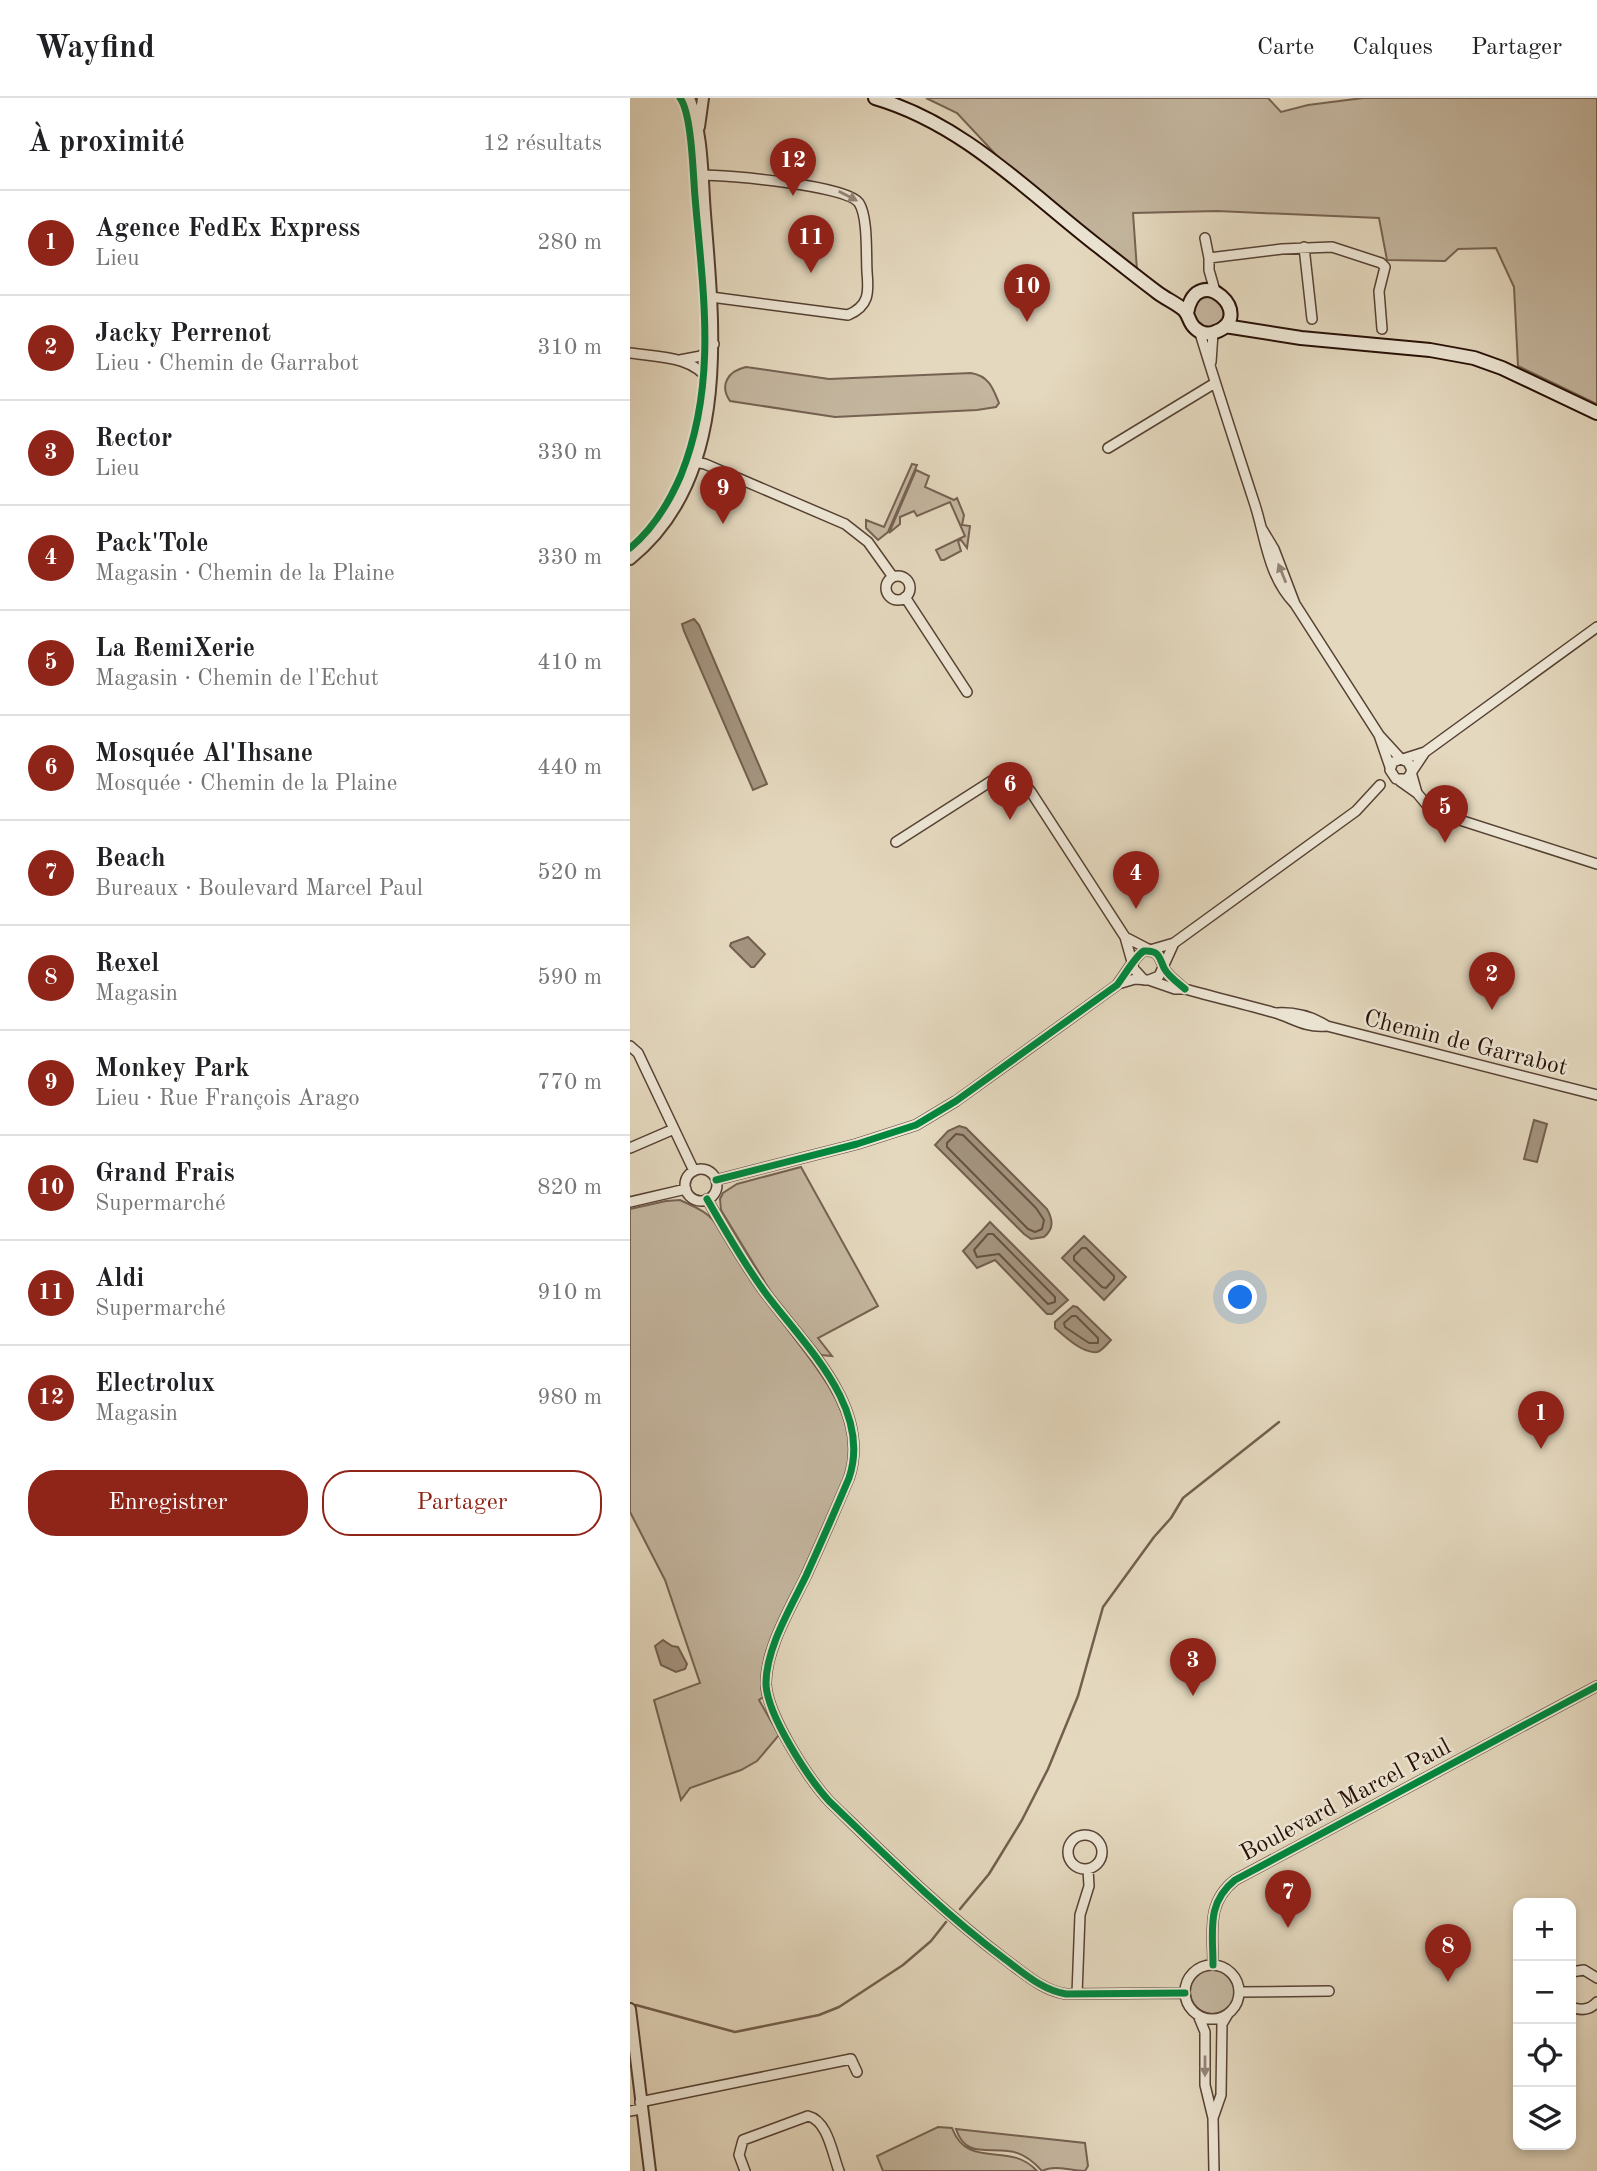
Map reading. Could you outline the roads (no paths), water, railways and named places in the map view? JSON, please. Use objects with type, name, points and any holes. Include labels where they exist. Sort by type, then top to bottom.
[{"type":"main road","points":[[875,98],[948,129],[973,145],[1063,220],[1187,313],[1193,326],[1199,330],[1430,350],[1474,358],[1522,377],[1597,414]]},
{"type":"main road","points":[[1147,283],[1186,298],[1205,293],[1224,297],[1230,311],[1268,334]]},
{"type":"main road","points":[[1187,313],[1191,301],[1205,293]]},
{"type":"main road","points":[[1219,330],[1230,311]]},
{"type":"street","points":[[630,559],[649,541],[670,514],[695,462],[712,385],[714,344],[711,297],[698,136],[689,98]]},
{"type":"street","points":[[698,136],[703,98]]},
{"type":"street","points":[[701,175],[733,175],[848,194],[860,204],[863,213],[869,293],[857,312],[839,315],[711,297]]},
{"type":"street","points":[[1205,238],[1209,258],[1205,293]]},
{"type":"street","points":[[1209,258],[1304,247],[1332,247],[1381,263],[1385,267],[1379,291],[1382,329]]},
{"type":"street","points":[[1304,247],[1312,319]]},
{"type":"street","points":[[1199,330],[1275,576],[1379,735],[1402,759],[1409,762],[1417,793]]},
{"type":"street","points":[[1211,367],[1219,330]]},
{"type":"street","points":[[678,360],[701,356],[714,344]]},
{"type":"street","points":[[630,353],[678,360],[702,370],[712,385]]},
{"type":"street","points":[[1108,448],[1216,383]]},
{"type":"street","points":[[695,462],[845,524],[868,542],[892,577]]},
{"type":"street","points":[[899,576],[908,581],[910,588],[905,597],[894,599],[888,594],[887,583],[892,577],[899,576]]},
{"type":"street","points":[[905,597],[967,692]]},
{"type":"street","points":[[716,1181],[883,1137],[916,1125],[938,1113],[1117,985],[1139,953],[1174,943],[1356,811],[1380,785],[1393,762],[1425,752],[1597,627]]},
{"type":"street","points":[[1379,735],[1390,769],[1398,780],[1438,813],[1597,864]]},
{"type":"street","points":[[1380,785],[1407,779],[1425,752]]},
{"type":"street","points":[[896,842],[996,778],[1006,775],[1017,778],[1031,792],[1125,937],[1136,973],[1147,980]]},
{"type":"street","points":[[1125,937],[1160,957],[1163,966],[1185,989]]},
{"type":"street","points":[[1117,985],[1159,976],[1174,943]]},
{"type":"street","name":"Chemin de Garrabot","points":[[1147,980],[1277,1013],[1302,1024],[1327,1026],[1597,1095]]},
{"type":"street","points":[[630,1046],[638,1053],[694,1171]]},
{"type":"street","points":[[630,1148],[674,1129]]},
{"type":"street","points":[[707,1170],[716,1181],[714,1193],[707,1199],[697,1200],[688,1194],[686,1189],[687,1177],[694,1171],[707,1170]]},
{"type":"street","points":[[630,1202],[686,1189]]},
{"type":"street","points":[[707,1199],[753,1275],[829,1375],[853,1431],[853,1466],[849,1478],[769,1660],[766,1683],[770,1706],[780,1727],[823,1794],[951,1917],[1035,1982],[1059,1993],[1185,1993]]},
{"type":"street","name":"Boulevard Marcel Paul","points":[[1213,1965],[1214,1908],[1223,1889],[1235,1880],[1597,1686]]},
{"type":"street","points":[[1077,1994],[1080,1915],[1090,1882],[1088,1869]]},
{"type":"street","points":[[1213,2118],[1221,2095],[1222,2024],[1234,2008],[1239,1992],[1234,1976],[1228,1970],[1213,1965],[1196,1970],[1190,1976],[1185,1993],[1205,2032],[1207,2095],[1213,2118],[1214,2171]]},
{"type":"street","points":[[1576,1971],[1584,1970],[1597,1978]]},
{"type":"street","points":[[1239,1992],[1329,1991]]},
{"type":"street","points":[[1576,2008],[1582,2010],[1597,2002]]},
{"type":"street","points":[[630,2008],[637,2107],[650,2171]]},
{"type":"street","points":[[1197,2014],[1213,2019],[1228,2014]]},
{"type":"street","points":[[637,2107],[851,2059],[857,2072]]},
{"type":"street","points":[[1207,2095],[1221,2095]]},
{"type":"street","points":[[745,2171],[739,2155],[743,2140],[808,2116],[815,2118],[822,2125],[839,2171]]},
{"type":"water","points":[[694,619],[699,625],[767,784],[753,790],[684,631],[682,624]]},
{"type":"water","points":[[748,937],[765,954],[754,967],[730,946],[731,943]]},
{"type":"water","points":[[1534,1120],[1547,1124],[1537,1162],[1524,1159]]},
{"type":"water","points":[[959,1126],[966,1128],[1047,1209],[1052,1224],[1044,1237],[1031,1239],[1024,1234],[935,1145],[948,1131]]},
{"type":"water","points":[[990,1222],[1068,1300],[1052,1314],[1047,1314],[995,1260],[977,1268],[963,1251]]},
{"type":"water","points":[[1084,1236],[1126,1277],[1104,1300],[1062,1258]]},
{"type":"water","points":[[1073,1306],[1111,1340],[1101,1350],[1086,1350],[1055,1328],[1055,1322]]},
{"type":"water","points":[[663,1640],[678,1647],[687,1664],[685,1669],[676,1672],[661,1665],[655,1646]]},
{"type":"waterway","points":[[960,1909],[989,1874],[1022,1820],[1048,1769],[1078,1696],[1103,1607],[1171,1518],[1183,1498],[1279,1422]]},
{"type":"waterway","points":[[636,2005],[735,2032],[819,2015],[839,2007],[903,1965],[931,1941],[946,1922]]},
{"type":"place","name":"Electrolux","points":[[793,196]]},
{"type":"place","name":"Aldi","points":[[811,273]]},
{"type":"place","name":"Grand Frais","points":[[1027,322]]},
{"type":"place","name":"Monkey Park","points":[[723,524]]},
{"type":"place","name":"Mosquée Al'Ihsane","points":[[1010,820]]},
{"type":"place","name":"La RemiXerie","points":[[1445,843]]},
{"type":"place","name":"Pack'Tole","points":[[1136,909]]},
{"type":"place","name":"Jacky Perrenot","points":[[1492,1010]]},
{"type":"place","name":"Agence FedEx Express","points":[[1541,1449]]},
{"type":"place","name":"Rector","points":[[1193,1696]]},
{"type":"place","name":"Beach","points":[[1288,1928]]},
{"type":"place","name":"Rexel","points":[[1448,1982]]}]
